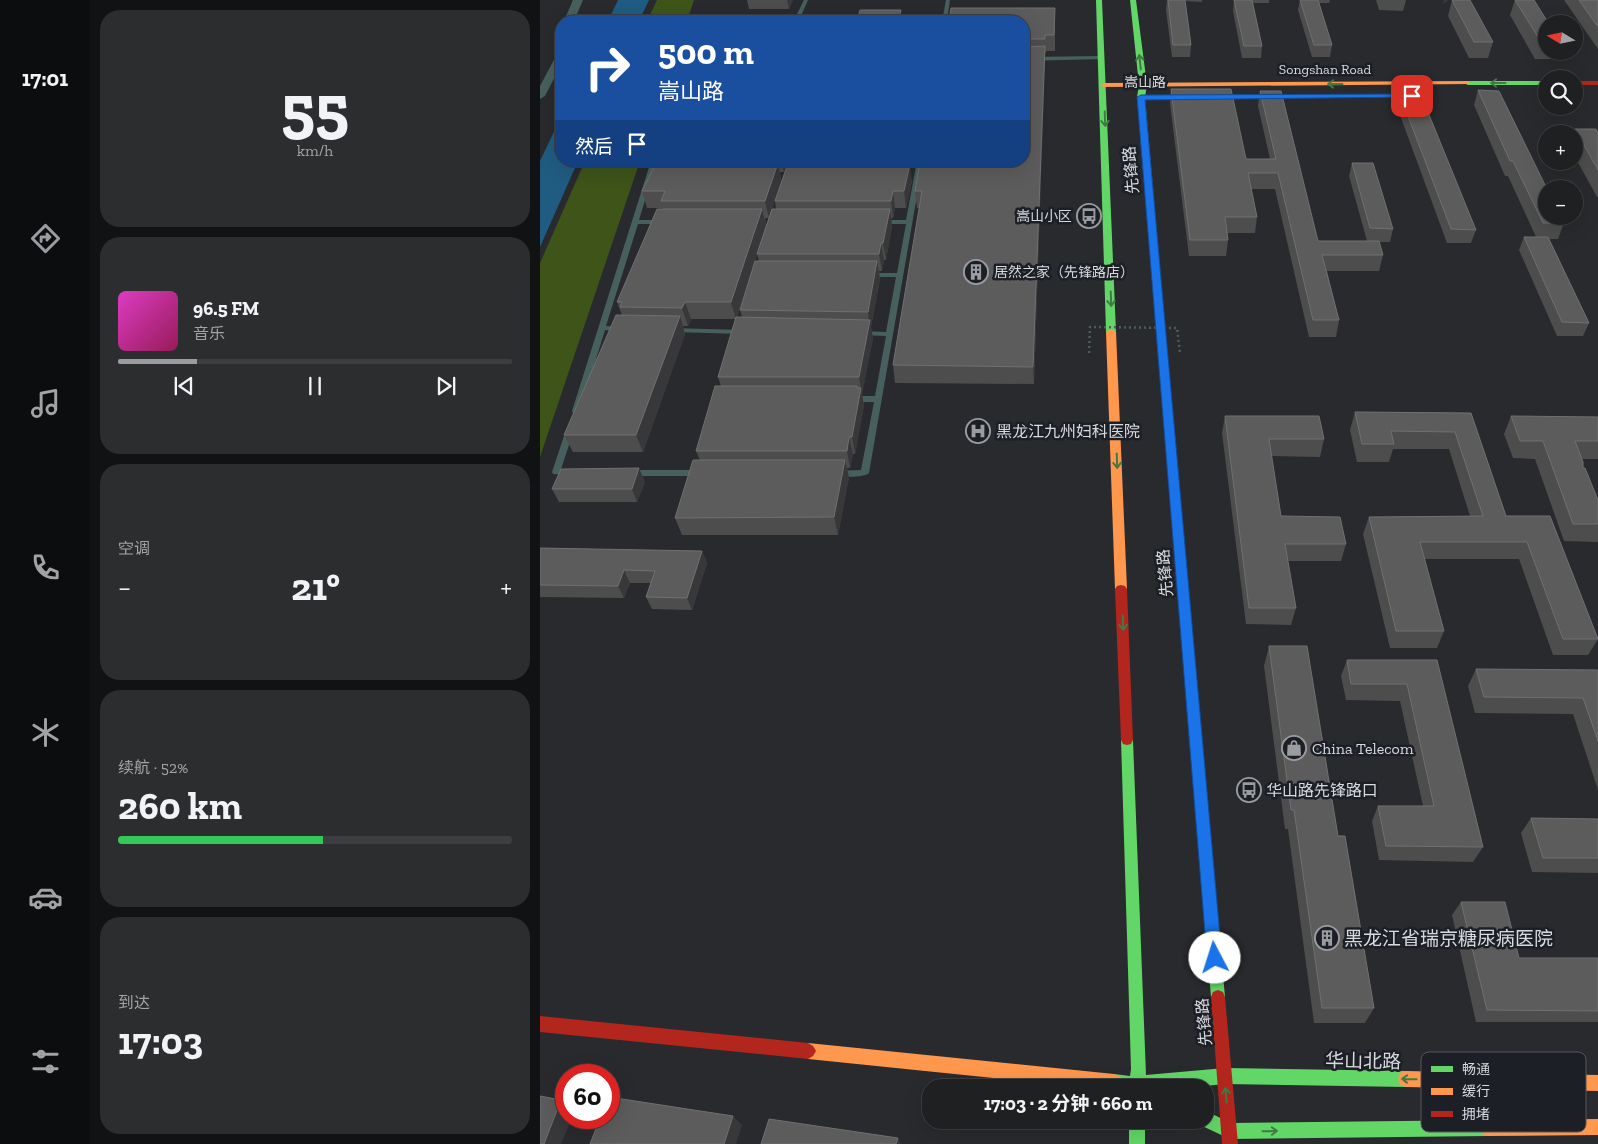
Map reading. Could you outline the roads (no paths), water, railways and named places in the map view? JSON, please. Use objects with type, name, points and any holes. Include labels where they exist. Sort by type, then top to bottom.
[{"type":"main road","name":"先锋路","points":[[1100,0],[1104,85],[1109,97],[1138,1079]]},
{"type":"main road","name":"先锋路","points":[[1133,0],[1143,84],[1141,97],[1230,1144]]},
{"type":"main road","name":"Songshan Road","points":[[1104,85],[1538,83]]},
{"type":"main road","points":[[1583,83],[1598,83]]},
{"type":"main road","name":"华山北路","points":[[540,1024],[1070,1079]]},
{"type":"main road","name":"华山北路","points":[[1199,1079],[1225,1076],[1421,1080]]},
{"type":"main road","points":[[1214,1123],[1230,1131],[1421,1129]]},
{"type":"main road","points":[[1137,1129],[1137,1144]]},
{"type":"street","points":[[572,15],[578,0]]},
{"type":"street","points":[[540,96],[555,67]]},
{"type":"lane","points":[[799,15],[806,0]]},
{"type":"lane","points":[[946,15],[948,0]]},
{"type":"lane","points":[[1030,59],[1102,58]]},
{"type":"lane","points":[[576,472],[556,472],[652,167]]},
{"type":"lane","points":[[827,473],[865,474],[919,167]]},
{"type":"lane","points":[[650,175],[660,175]]},
{"type":"lane","points":[[908,177],[917,177]]},
{"type":"lane","points":[[635,222],[674,222]]},
{"type":"lane","points":[[870,222],[909,222]]},
{"type":"lane","points":[[861,275],[900,276]]},
{"type":"lane","points":[[735,340],[741,322]]},
{"type":"lane","points":[[602,328],[631,329]]},
{"type":"lane","points":[[660,330],[747,332]]},
{"type":"lane","points":[[852,333],[890,334]]},
{"type":"lane","points":[[840,399],[878,399]]},
{"type":"lane","points":[[692,473],[695,464]]},
{"type":"lane","points":[[624,473],[712,473]]},
{"type":"water","points":[[618,0],[649,0],[642,15],[611,15]]},
{"type":"water","points":[[555,130],[555,167],[575,167],[540,247],[540,161]]},
{"type":"place","name":"嵩山小区","points":[[1089,216]]},
{"type":"place","name":"居然之家（先锋路店）","points":[[976,272]]},
{"type":"place","name":"黑龙江九州妇科医院","points":[[978,431]]},
{"type":"place","name":"China Telecom","points":[[1294,748]]},
{"type":"place","name":"华山路先锋路口","points":[[1249,790]]},
{"type":"place","name":"黑龙江省瑞京糖尿病医院","points":[[1327,938]]}]
